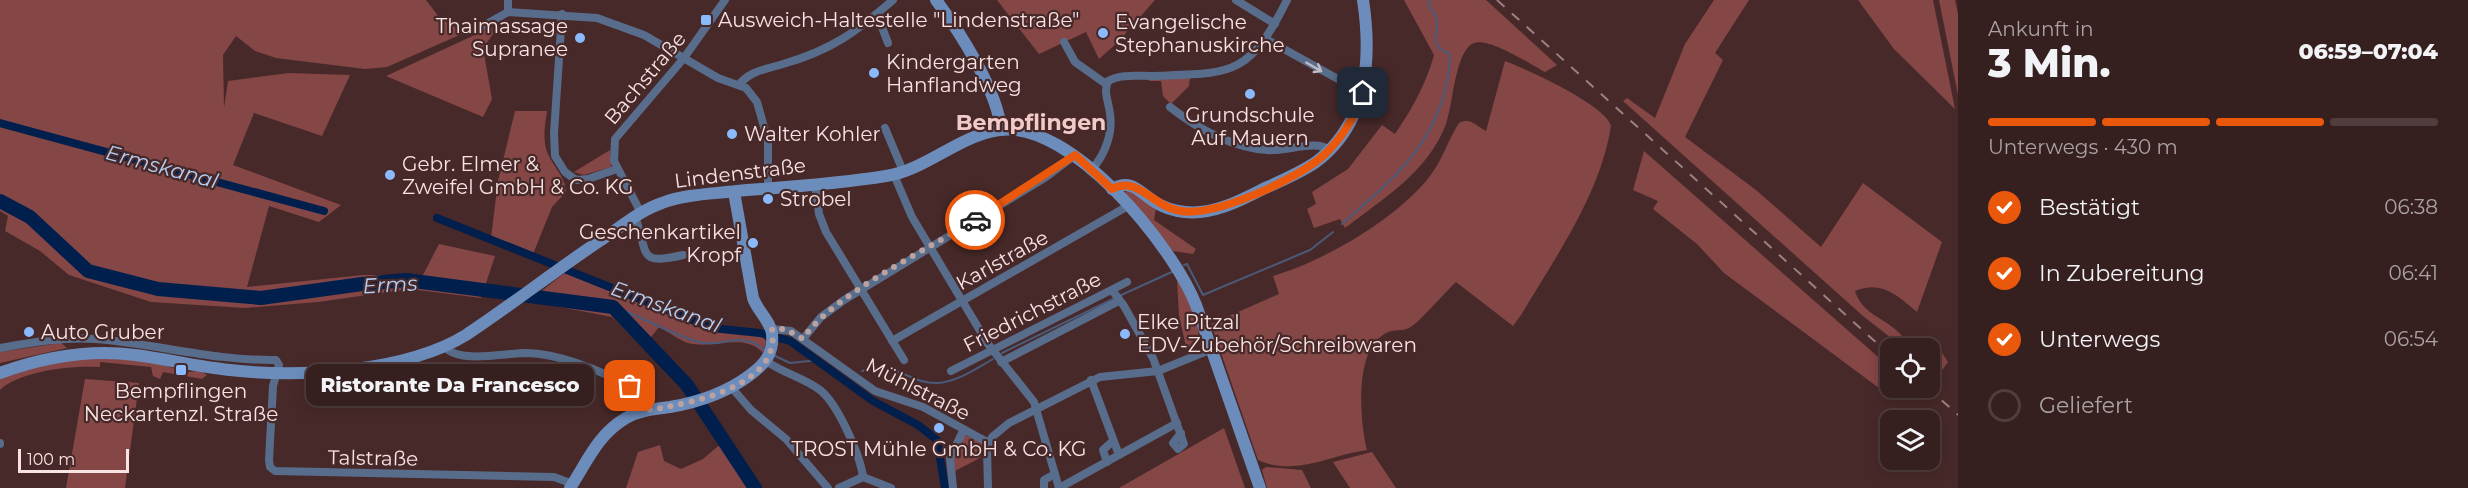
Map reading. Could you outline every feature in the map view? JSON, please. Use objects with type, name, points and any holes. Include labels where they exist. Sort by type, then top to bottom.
[{"type":"street","points":[[507,12],[508,0]]},
{"type":"street","name":"Bachstraße","points":[[683,255],[654,260],[645,250],[638,215],[617,169],[613,154],[615,139],[684,58],[725,0]]},
{"type":"street","points":[[738,86],[752,73],[791,62],[846,39],[893,0]]},
{"type":"street","points":[[936,0],[974,60],[998,114],[1001,130],[1033,135],[1075,155],[1112,189],[1180,270],[1212,349],[1260,488]]},
{"type":"street","points":[[1236,0],[1275,24]]},
{"type":"street","points":[[1106,84],[1112,79],[1126,76],[1215,74],[1238,65],[1266,39],[1287,0]]},
{"type":"street","points":[[1112,189],[1124,184],[1132,185],[1157,203],[1174,210],[1191,212],[1213,209],[1238,201],[1298,172],[1329,150],[1351,121],[1363,93],[1367,49],[1363,0]]},
{"type":"street","points":[[476,30],[507,12],[597,18],[628,28],[718,78],[738,86],[754,97],[762,118],[769,147],[768,189]]},
{"type":"street","points":[[562,14],[555,156],[565,172],[576,180],[588,179],[617,169]]},
{"type":"street","points":[[877,14],[888,44]]},
{"type":"street","points":[[1266,39],[1363,93]]},
{"type":"street","points":[[1064,42],[1075,62],[1106,84],[1110,122],[1104,152],[1092,169]]},
{"type":"street","points":[[1170,107],[1194,124],[1243,146],[1276,151],[1318,144],[1329,150]]},
{"type":"street","points":[[885,128],[906,207],[993,351],[1031,396],[1059,488],[1177,423]]},
{"type":"street","name":"Lindenstraße","points":[[0,373],[36,361],[77,354],[133,354],[231,370],[276,372],[325,371],[412,360],[446,347],[638,215],[674,199],[898,173],[975,137],[1001,130]]},
{"type":"street","points":[[803,339],[822,316],[861,289],[1046,177],[1075,155]]},
{"type":"street","points":[[815,184],[822,223],[904,360]]},
{"type":"street","points":[[734,192],[753,298],[770,347],[827,396],[851,443],[863,477]]},
{"type":"street","name":"Karlstraße","points":[[892,341],[1128,207]]},
{"type":"street","name":"Friedrichstraße","points":[[951,371],[1127,282]]},
{"type":"street","points":[[1112,290],[1128,313],[1158,371],[1181,433]]},
{"type":"street","points":[[1001,362],[1119,301]]},
{"type":"street","name":"Mühlstraße","points":[[770,347],[785,329],[803,339],[875,391],[923,407],[989,444]]},
{"type":"street","points":[[65,339],[77,354]]},
{"type":"street","points":[[0,348],[65,339],[110,340],[215,357],[276,360],[279,362],[276,372]]},
{"type":"street","points":[[446,347],[451,353],[463,356],[525,353],[562,359],[639,391],[646,397],[650,410]]},
{"type":"street","points":[[571,486],[604,435],[627,418],[650,410],[689,403],[732,388],[770,347]]},
{"type":"street","points":[[988,488],[985,460],[989,444],[1003,426],[1091,380],[1116,373],[1158,371],[1212,349]]},
{"type":"street","name":"Talstraße","points":[[276,372],[269,460],[270,467],[275,471],[554,477],[571,486]]},
{"type":"street","points":[[1091,380],[1119,455]]},
{"type":"street","points":[[732,388],[751,410],[786,439],[828,488]]},
{"type":"street","points":[[954,488],[950,458],[963,431]]},
{"type":"street","points":[[1107,462],[1103,450],[1113,441]]},
{"type":"street","points":[[1044,488],[1044,480],[1054,474]]},
{"type":"street","points":[[839,488],[863,477],[891,488]]},
{"type":"shaded area","points":[[0,0],[426,0],[439,17],[464,33],[387,67],[365,69],[276,58],[255,51],[236,36],[223,55],[224,108],[228,81],[289,73],[350,75],[322,136],[254,113],[233,165],[341,205],[319,222],[269,206],[247,287],[363,275],[423,275],[439,244],[495,256],[481,298],[410,289],[318,302],[245,308],[151,302],[69,275],[40,251],[5,231],[8,216],[0,211]]},
{"type":"shaded area","points":[[997,0],[1155,0],[1117,43],[1099,59],[1086,32],[1039,54]]},
{"type":"shaded area","points":[[1404,0],[1486,0],[1557,65],[1545,72],[1499,47],[1481,42],[1474,43],[1463,56],[1459,67],[1446,124],[1438,141],[1416,170],[1389,195],[1345,228],[1340,219],[1314,228],[1307,209],[1316,204],[1312,192],[1348,169],[1382,125],[1395,134],[1413,106],[1427,76],[1434,55]]},
{"type":"shaded area","points":[[1714,0],[1749,0],[1715,53],[1723,60],[1685,137],[1756,190],[1821,247],[1863,183],[1942,242],[1917,312],[1903,300],[1881,288],[1864,288],[1855,291],[1867,309],[1904,338],[1891,338],[1863,316],[1623,101],[1627,98],[1655,118],[1685,44]]},
{"type":"shaded area","points":[[1858,0],[1933,0],[1955,109],[1894,49]]},
{"type":"shaded area","points":[[1939,0],[1955,0],[1958,14],[1958,95]]},
{"type":"shaded area","points":[[492,27],[493,34],[483,48],[492,99],[483,117],[386,76]]},
{"type":"shaded area","points":[[1505,61],[1581,98],[1606,118],[1611,126],[1605,152],[1587,201],[1521,315],[1513,326],[1456,282],[1413,325],[1384,334],[1371,348],[1366,360],[1361,391],[1367,450],[1299,466],[1272,465],[1258,460],[1211,324],[1279,294],[1273,276],[1336,249],[1399,208],[1430,176],[1459,123],[1467,121],[1486,131]]},
{"type":"shaded area","points":[[1148,78],[1190,78],[1189,86],[1171,104],[1163,96],[1161,81],[1149,81]]},
{"type":"shaded area","points":[[515,111],[547,111],[546,149],[564,181],[566,192],[552,207],[533,254],[491,238],[498,181]]},
{"type":"shaded area","points":[[610,150],[611,167],[584,175],[574,172]]},
{"type":"shaded area","points":[[1644,151],[1880,359],[1880,389],[1724,273],[1697,244],[1653,209],[1658,201],[1633,190]]},
{"type":"shaded area","points":[[1127,188],[1156,208],[1154,220],[1196,249],[1193,254],[1173,251],[1125,194]]},
{"type":"shaded area","points":[[1168,259],[1189,301],[1197,324],[1198,343],[1187,351],[1179,316],[1177,280]]},
{"type":"shaded area","points":[[567,271],[710,330],[762,335],[766,342],[763,353],[756,347],[739,342],[702,345],[689,343],[659,327],[643,347],[612,317],[529,301]]},
{"type":"shaded area","points":[[61,343],[67,348],[0,363],[0,352]]},
{"type":"shaded area","points":[[1940,350],[1948,362],[1940,373]]},
{"type":"shaded area","points":[[111,357],[157,363],[186,372],[201,371],[207,375],[202,379],[163,372],[160,379],[153,376],[151,367],[100,362],[100,367],[61,368],[33,374],[9,383],[0,390],[0,377],[56,361]]},
{"type":"shaded area","points":[[85,379],[139,383],[125,488],[66,488]]},
{"type":"shaded area","points":[[1224,428],[1245,488],[1119,488]]},
{"type":"shaded area","points":[[963,434],[986,444],[980,458],[953,472],[953,460]]},
{"type":"shaded area","points":[[723,442],[750,488],[626,488],[638,452],[660,445],[664,461],[681,469],[703,459]]},
{"type":"shaded area","points":[[1372,452],[1396,488],[1350,488],[1333,462]]},
{"type":"shaded area","points":[[1266,467],[1302,470],[1311,488],[1267,488],[1262,470]]},
{"type":"waterway","points":[[1342,224],[1405,165],[1429,131],[1438,111],[1445,90],[1450,58],[1449,53],[1438,47],[1436,43],[1436,17],[1428,5],[1431,0]]},
{"type":"waterway","name":"Ermskanal","points":[[0,123],[324,211]]},
{"type":"waterway","name":"Erms","points":[[0,201],[30,217],[88,271],[158,289],[261,298],[406,280],[613,307],[687,385],[755,488]]},
{"type":"waterway","name":"Ermskanal","points":[[437,218],[712,328],[760,333],[790,341],[873,401],[918,425],[937,440],[945,488]]},
{"type":"waterway","points":[[1184,265],[1187,264],[1203,295],[1310,250],[1333,232]]},
{"type":"waterway","points":[[1119,296],[1174,271]]},
{"type":"waterway","points":[[1002,353],[1113,299]]},
{"type":"waterway","points":[[613,307],[695,341],[704,343],[747,341],[765,350]]},
{"type":"waterway","points":[[773,355],[790,363],[819,360]]},
{"type":"waterway","points":[[862,371],[886,369],[919,380],[938,383],[960,377],[993,359]]},
{"type":"railway","points":[[1497,0],[1880,346]]},
{"type":"railway","points":[[1939,398],[1958,415]]},
{"type":"way so far","points":[[630,386],[644,394],[650,410],[701,400],[732,388],[766,362],[772,347],[772,329],[785,329],[803,339],[821,317],[844,300],[975,220]]},
{"type":"place","name":"Ausweich-Haltestelle \"Lindenstraße\"","points":[[706,20]]},
{"type":"place","name":"Evangelische Stephanuskirche","points":[[1103,33]]},
{"type":"place","name":"Thaimassage Supranee","points":[[580,38]]},
{"type":"place","name":"Kindergarten Hanflandweg","points":[[874,73]]},
{"type":"place","name":"Grundschule Auf Mauern","points":[[1250,94]]},
{"type":"place","name":"Walter Kohler","points":[[732,134]]},
{"type":"place","name":"Gebr. Elmer & Zweifel GmbH & Co. KG","points":[[390,175]]},
{"type":"place","name":"Strobel","points":[[768,199]]},
{"type":"place","name":"Geschenkartikel Kropf","points":[[753,243]]},
{"type":"place","name":"Auto Gruber","points":[[29,332]]},
{"type":"place","name":"Elke Pitzal EDV-Zubehör/Schreibwaren","points":[[1125,334]]},
{"type":"place","name":"Bempflingen Neckartenzl. Straße","points":[[181,370]]},
{"type":"place","name":"Ristorante Da Francesco","points":[[630,386]]},
{"type":"place","name":"TROST Mühle GmbH & Co. KG","points":[[939,428]]},
{"type":"district","name":"Bempflingen","points":[[1031,122]]},
{"type":"route","points":[[975,220],[1068,162],[1075,155],[1112,189],[1119,185],[1132,185],[1157,203],[1174,210],[1191,212],[1227,205],[1315,163],[1346,130],[1363,93]]}]
